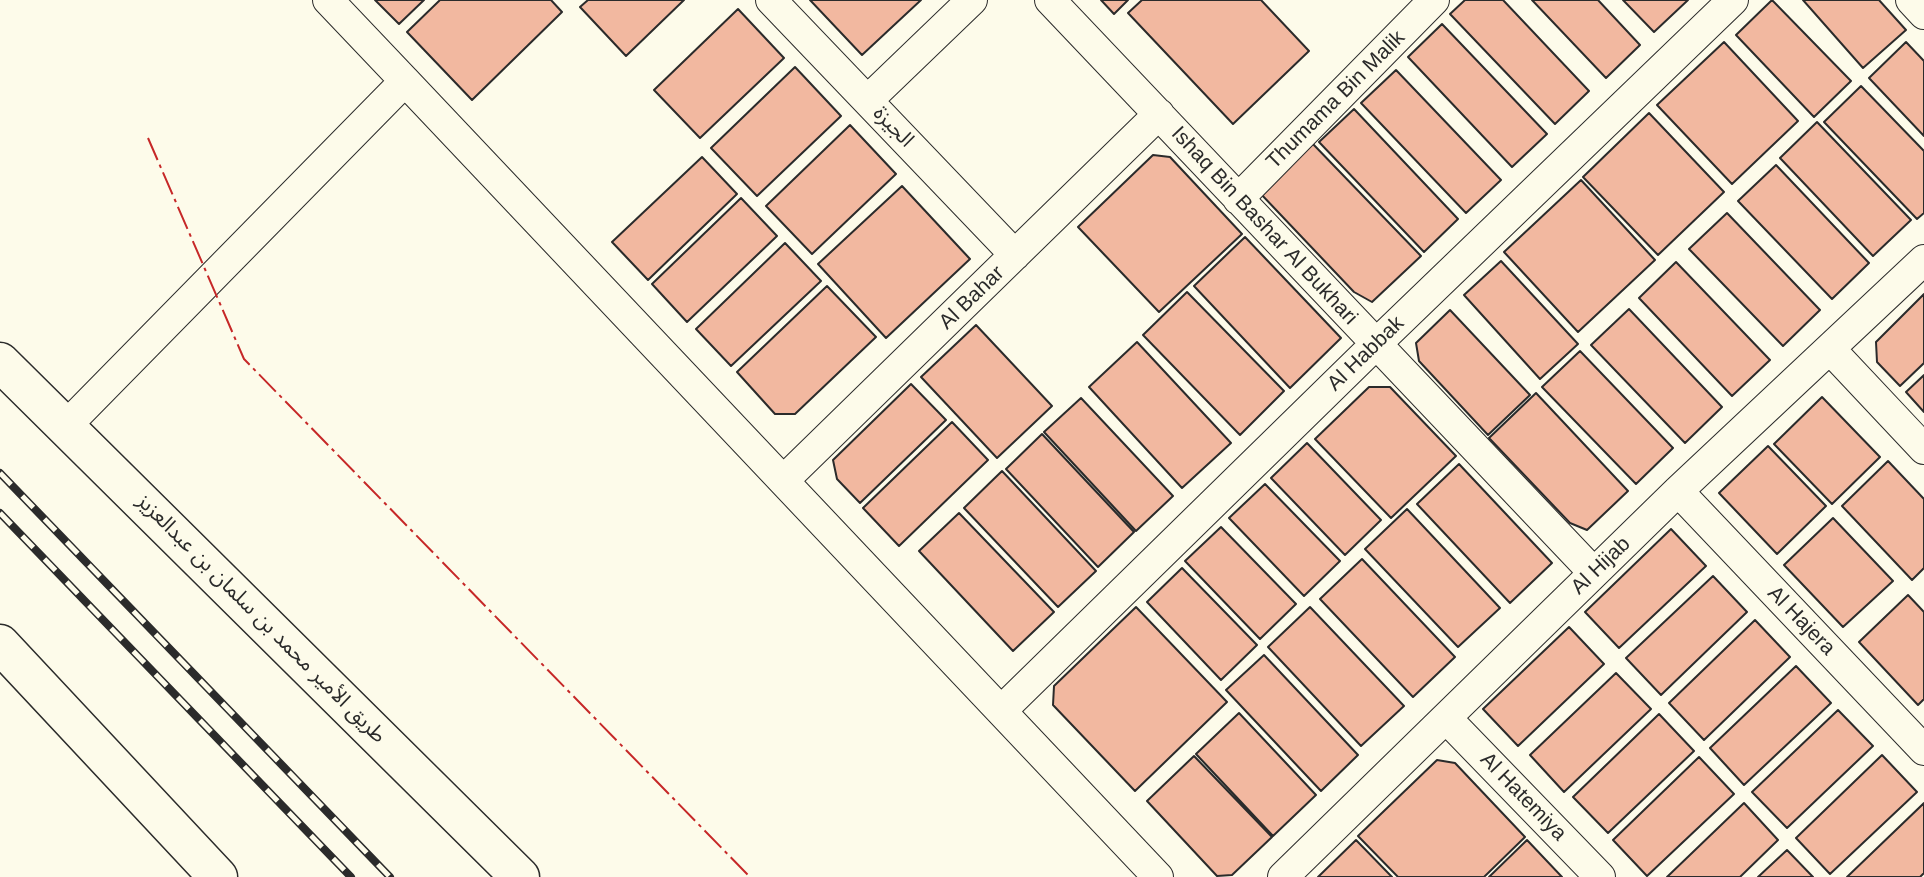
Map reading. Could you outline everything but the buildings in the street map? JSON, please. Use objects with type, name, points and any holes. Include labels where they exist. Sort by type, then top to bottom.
[{"type":"main road","name":"طريق الأمير محمد بن سلمان بن عبدالعزيز","points":[[0,362],[520,877]]},
{"type":"main road","points":[[0,644],[218,877]]},
{"type":"street","points":[[328,0],[1158,877]]},
{"type":"street","name":"الجيزة","points":[[771,0],[1015,255]]},
{"type":"street","points":[[868,100],[972,0]]},
{"type":"street","name":"Ishaq Bin Bashar Al Bukhari","points":[[1050,0],[1594,573]]},
{"type":"street","name":"Thumama Bin Malik","points":[[1238,199],[1434,0]]},
{"type":"street","name":"Al Habbak","points":[[1001,710],[1733,0]]},
{"type":"street","points":[[1911,0],[1924,13]]},
{"type":"street","points":[[66,426],[405,81]]},
{"type":"street","name":"Al Bahar","points":[[784,480],[1159,114]]},
{"type":"street","name":"Al Hijab","points":[[1283,877],[1678,491],[1924,260]]},
{"type":"street","points":[[1830,349],[1924,449]]},
{"type":"street","name":"Al Hajera","points":[[1678,491],[1924,750]]},
{"type":"street","name":"Al Hatemiya","points":[[1446,718],[1600,877]]},
{"type":"railway","points":[[0,473],[390,877]]},
{"type":"railway","points":[[0,513],[351,877]]},
{"type":"power","points":[[148,138],[244,359],[750,877]]}]
